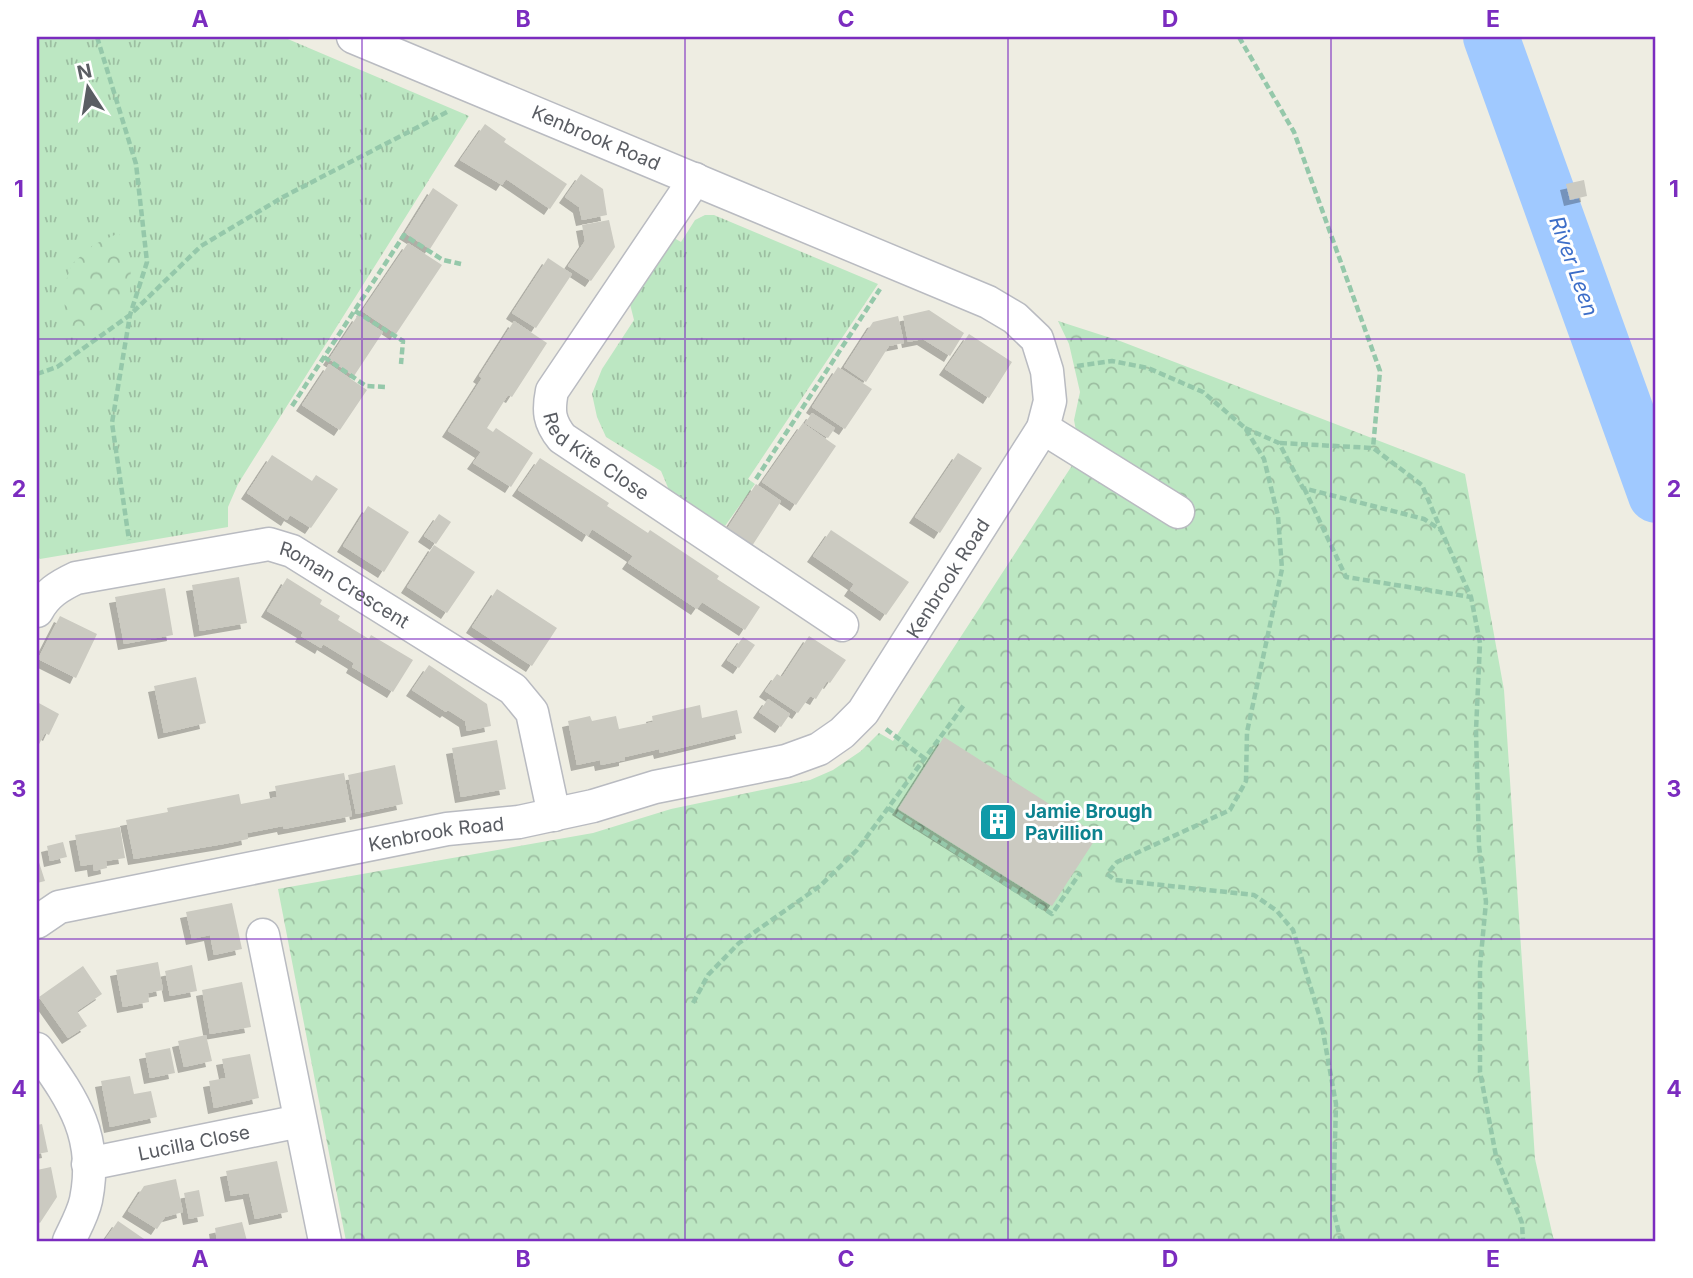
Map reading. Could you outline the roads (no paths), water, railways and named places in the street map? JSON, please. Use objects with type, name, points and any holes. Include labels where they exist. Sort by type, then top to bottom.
[{"type":"street","name":"Kenbrook Road","points":[[37,922],[59,907],[447,829],[519,822],[554,815],[655,787],[786,761],[819,749],[842,733],[863,712],[1043,428],[1050,401],[1048,370],[1037,340],[1015,318],[988,302],[353,37]]},
{"type":"street","name":"Red Kite Close","points":[[695,179],[552,391],[550,417],[562,438],[842,625]]},
{"type":"street","points":[[1043,428],[1178,512]]},
{"type":"street","name":"Roman Crescent","points":[[37,611],[42,600],[58,587],[76,578],[269,544],[292,551],[513,689],[531,712],[554,815]]},
{"type":"street","points":[[263,935],[325,1241]]},
{"type":"street","points":[[37,1049],[73,1101],[84,1131],[88,1164],[86,1202],[69,1241]]},
{"type":"street","name":"Lucilla Close","points":[[88,1164],[300,1121]]},
{"type":"waterway","name":"River Leen","points":[[1491,37],[1656,495]]},
{"type":"place","name":"Jamie Brough Pavillion","points":[[998,822]]}]
